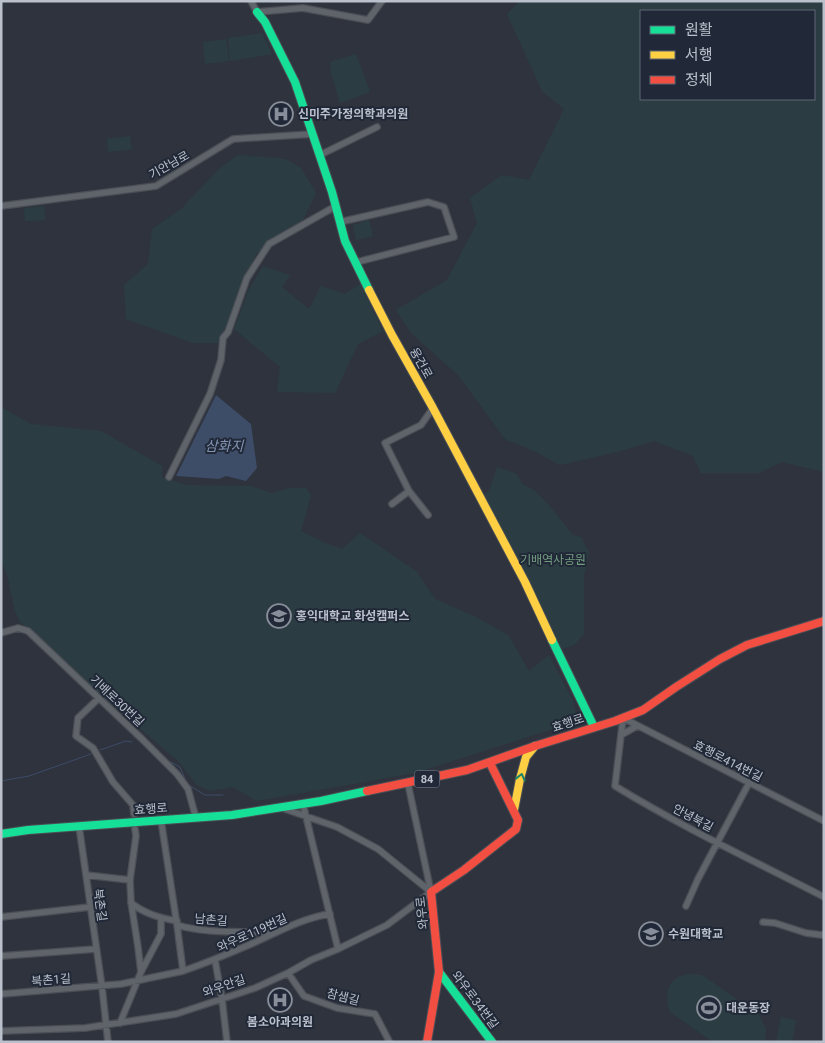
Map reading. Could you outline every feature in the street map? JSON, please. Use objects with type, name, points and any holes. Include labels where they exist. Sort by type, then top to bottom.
[{"type":"street","name":"융건로","points":[[251,1],[265,22],[295,82],[320,155],[345,241],[392,335],[434,408],[525,582],[594,726]]},
{"type":"street","points":[[257,12],[303,8],[368,20],[382,1]]},
{"type":"street","points":[[320,155],[378,127]]},
{"type":"street","name":"기안남로","points":[[1,206],[156,186],[233,140],[313,134]]},
{"type":"street","points":[[340,222],[428,202],[444,207],[454,237],[357,262]]},
{"type":"street","points":[[169,477],[210,394],[221,360],[223,338],[228,332],[248,278],[269,244],[336,206]]},
{"type":"street","points":[[428,515],[409,491],[385,443],[421,425],[434,408]]},
{"type":"street","points":[[392,504],[409,491]]},
{"type":"street","name":"효행로","points":[[1,834],[28,830],[232,815],[408,784],[467,770],[643,710],[676,686],[747,645],[824,620]]},
{"type":"street","name":"기배로30번길","points":[[1,633],[18,628],[28,631],[142,738],[177,774],[188,789],[196,818]]},
{"type":"street","points":[[99,698],[78,718],[76,736],[93,748],[113,782],[133,805],[134,814]]},
{"type":"street","points":[[579,732],[586,710]]},
{"type":"street","name":"효행로414번길","points":[[623,718],[824,821]]},
{"type":"street","name":"안녕북길","points":[[623,718],[615,786],[717,842],[824,897]]},
{"type":"street","points":[[621,735],[637,726]]},
{"type":"street","points":[[514,810],[526,757],[535,746]]},
{"type":"street","points":[[490,762],[514,810]]},
{"type":"street","points":[[686,906],[698,879],[749,783]]},
{"type":"street","name":"와우로","points":[[408,784],[431,892],[439,972],[426,1042]]},
{"type":"street","points":[[302,804],[338,949]]},
{"type":"street","points":[[281,807],[336,827],[378,849],[431,892]]},
{"type":"street","name":"와우안길","points":[[1,1031],[85,1028],[176,1014],[255,988],[387,925],[464,870],[516,829],[518,820],[514,810]]},
{"type":"street","points":[[161,820],[183,971]]},
{"type":"street","name":"북촌길","points":[[79,826],[108,1042]]},
{"type":"street","points":[[135,830],[136,836],[130,880],[131,904],[141,972]]},
{"type":"street","points":[[86,875],[130,880]]},
{"type":"street","name":"남촌길","points":[[131,904],[141,910],[190,929],[275,933]]},
{"type":"street","points":[[1,917],[90,907]]},
{"type":"street","name":"와우로119번길","points":[[102,987],[183,971],[215,960],[304,921],[330,914]]},
{"type":"street","points":[[120,1023],[141,972],[161,934],[161,918]]},
{"type":"street","points":[[763,922],[775,923],[806,933],[824,934]]},
{"type":"street","points":[[1,956],[96,949]]},
{"type":"street","points":[[215,960],[227,1042]]},
{"type":"street","name":"와우로34번길","points":[[439,972],[492,1042]]},
{"type":"street","name":"참샘길","points":[[288,973],[304,996],[337,1008],[375,1014],[389,1042]]},
{"type":"street","name":"북촌1길","points":[[1,994],[102,987]]},
{"type":"green space","points":[[519,1],[824,1],[824,472],[782,462],[759,473],[701,473],[693,456],[654,441],[621,451],[560,465],[532,450],[505,439],[458,375],[412,334],[396,310],[447,280],[477,223],[470,198],[502,175],[529,180],[564,109],[542,91],[507,14]]},
{"type":"green space","points":[[262,33],[272,54],[230,61],[228,38]]},
{"type":"green space","points":[[226,39],[229,61],[205,64],[203,42]]},
{"type":"green space","points":[[356,54],[370,92],[340,103],[331,73],[330,62]]},
{"type":"green space","points":[[130,136],[132,149],[108,152],[107,139]]},
{"type":"green space","points":[[238,155],[286,159],[301,168],[316,193],[303,220],[256,254],[219,343],[193,343],[126,319],[124,285],[148,264],[152,229],[181,209],[219,169]]},
{"type":"green space","points":[[44,206],[45,220],[25,221],[24,208]]},
{"type":"green space","points":[[369,220],[373,236],[356,240],[353,225]]},
{"type":"green space","points":[[263,266],[290,275],[282,287],[309,309],[321,286],[345,294],[360,284],[383,331],[358,344],[335,393],[277,392],[280,367],[234,329],[249,289]]},
{"type":"green space","points":[[1,407],[31,424],[101,431],[162,466],[162,477],[186,485],[251,486],[271,493],[289,488],[306,488],[311,495],[301,531],[342,549],[360,533],[417,572],[435,599],[474,616],[508,635],[529,671],[549,655],[573,701],[578,721],[415,773],[257,801],[233,787],[209,791],[196,784],[178,761],[84,681],[20,622],[15,611],[1,558]]},
{"type":"green space","name":"기배역사공원","points":[[497,467],[517,474],[522,484],[534,490],[548,504],[573,535],[581,537],[589,552],[584,575],[584,634],[574,645],[562,649],[484,494],[489,491]]},
{"type":"green space","name":"대운동장","points":[[689,974],[702,975],[758,1014],[766,1029],[765,1042],[713,1042],[670,1012],[667,998],[670,985],[677,978]]},
{"type":"green space","points":[[781,1017],[796,1020],[792,1042],[776,1042]]},
{"type":"water","name":"삼화지","points":[[216,395],[251,424],[257,468],[246,481],[226,476],[219,479],[176,476]]},
{"type":"waterway","points":[[100,750],[126,741],[132,742]]},
{"type":"waterway","points":[[1,781],[29,776],[91,754]]},
{"type":"waterway","points":[[171,762],[180,767],[187,784],[205,795],[223,795]]},
{"type":"traffic: fast","points":[[257,12],[265,22],[295,82],[332,192],[345,241],[369,290]]},
{"type":"traffic: fast","points":[[552,640],[594,727]]},
{"type":"traffic: fast","points":[[1,834],[28,830],[232,815],[321,801],[367,791]]},
{"type":"traffic: fast","points":[[439,972],[492,1042]]},
{"type":"traffic: slow","points":[[369,290],[525,582],[552,640]]},
{"type":"traffic: slow","points":[[514,810],[526,757],[535,746]]},
{"type":"traffic: jam","points":[[367,791],[467,770],[615,721],[643,710],[720,659],[747,645],[824,621]]},
{"type":"traffic: jam","points":[[427,1042],[439,972],[431,892],[464,870],[516,829],[518,820],[490,763]]},
{"type":"place","name":"신미주가정의학과의원","points":[[281,114]]},
{"type":"place","name":"홍익대학교 화성캠퍼스","points":[[279,616]]},
{"type":"place","name":"수원대학교","points":[[651,934]]},
{"type":"place","name":"봄소아과의원","points":[[280,1000]]},
{"type":"place","name":"대운동장","points":[[709,1008]]}]
